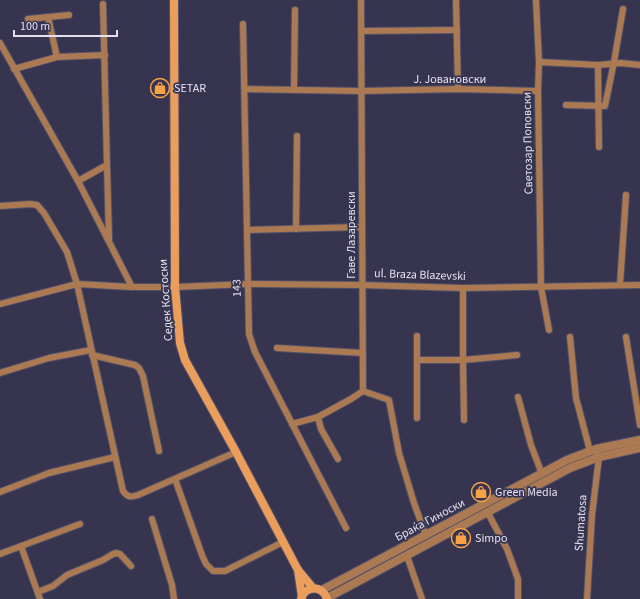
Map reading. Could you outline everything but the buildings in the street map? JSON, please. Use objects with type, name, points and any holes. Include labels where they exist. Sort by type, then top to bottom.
[{"type":"main road","name":"Седек Костоски","points":[[174,0],[175,287],[180,344],[186,360],[298,570]]},
{"type":"main road","points":[[298,570],[317,589]]},
{"type":"main road","points":[[298,570],[302,598]]},
{"type":"main road","name":"Браќа Гиноски","points":[[302,598],[306,590],[317,589],[327,598]]},
{"type":"street","name":"Гаве Лазаревски","points":[[361,0],[363,391]]},
{"type":"street","points":[[456,0],[458,90]]},
{"type":"street","name":"Светозар Поповски","points":[[536,0],[539,62],[538,90],[541,287],[549,330]]},
{"type":"street","points":[[103,4],[108,219],[110,243]]},
{"type":"street","points":[[566,105],[605,106],[623,9]]},
{"type":"street","points":[[294,90],[295,10]]},
{"type":"street","points":[[28,19],[70,15]]},
{"type":"street","points":[[48,17],[57,57]]},
{"type":"street","name":"143","points":[[243,24],[249,334],[255,352],[346,528]]},
{"type":"street","points":[[361,31],[457,30]]},
{"type":"street","points":[[0,43],[78,181],[132,287]]},
{"type":"street","points":[[14,69],[57,57],[105,56]]},
{"type":"street","points":[[539,62],[598,65],[614,62],[640,65]]},
{"type":"street","points":[[598,65],[599,147]]},
{"type":"street","name":"Ј. Јовановски","points":[[244,89],[362,91],[538,90]]},
{"type":"street","points":[[296,229],[297,136]]},
{"type":"street","points":[[78,181],[107,165]]},
{"type":"street","points":[[620,285],[626,195]]},
{"type":"street","points":[[0,206],[37,205],[44,213],[67,252],[77,284],[91,353],[126,496],[130,497],[138,495],[236,452]]},
{"type":"street","points":[[98,220],[108,219]]},
{"type":"street","points":[[247,230],[362,227]]},
{"type":"street","name":"ul. Braza Blazevski","points":[[0,304],[77,284],[132,287],[175,287],[248,284],[362,284],[463,288],[640,285]]},
{"type":"street","points":[[463,288],[464,420]]},
{"type":"street","points":[[417,336],[417,418]]},
{"type":"street","points":[[570,337],[576,398],[595,452]]},
{"type":"street","points":[[626,337],[640,425]]},
{"type":"street","points":[[277,348],[362,353]]},
{"type":"street","points":[[0,373],[49,358],[91,353],[134,365],[139,368],[143,376],[159,451]]},
{"type":"street","points":[[417,360],[463,360],[517,355]]},
{"type":"street","points":[[292,424],[318,417],[363,391],[389,400],[399,453],[414,503],[426,536]]},
{"type":"street","points":[[518,397],[531,445],[542,474]]},
{"type":"street","points":[[318,417],[321,429],[338,459]]},
{"type":"street","name":"Браќа Гиноски","points":[[317,589],[426,536],[567,460],[640,440]]},
{"type":"street","name":"Браќа Гиноски","points":[[327,598],[488,513],[570,468],[595,452],[640,448]]},
{"type":"street","name":"Shumatosa","points":[[587,599],[595,452]]},
{"type":"street","points":[[0,492],[48,473],[116,457]]},
{"type":"street","points":[[176,479],[202,555],[206,564],[213,571],[225,570],[283,542]]},
{"type":"street","points":[[488,513],[507,549],[518,579],[518,599]]},
{"type":"street","points":[[152,519],[172,585],[174,599]]},
{"type":"street","points":[[0,554],[80,524]]},
{"type":"street","points":[[21,546],[40,599]]},
{"type":"street","points":[[38,592],[52,586],[67,575],[103,560],[113,554],[120,554],[131,566]]},
{"type":"street","points":[[407,556],[422,599]]},
{"type":"place","name":"SETAR","points":[[160,88]]},
{"type":"place","name":"Green Media","points":[[481,492]]},
{"type":"place","name":"Simpo","points":[[461,538]]}]
